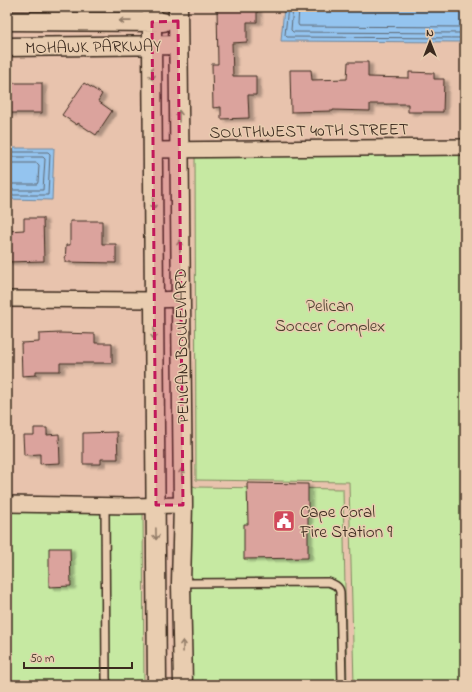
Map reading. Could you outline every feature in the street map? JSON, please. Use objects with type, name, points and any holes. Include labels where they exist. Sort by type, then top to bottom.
[{"type":"street","name":"PELICAN BOULEVARD","points":[[152,14],[157,685]]},
{"type":"street","name":"MOHAWK PARKWAY","points":[[7,21],[178,14]]},
{"type":"street","name":"PELICAN BOULEVARD","points":[[178,14],[183,505],[181,583],[183,685]]},
{"type":"street","name":"MOHAWK PARKWAY","points":[[7,47],[178,45]]},
{"type":"street","name":"SOUTHWEST 40TH STREET","points":[[153,150],[465,147]]},
{"type":"street","points":[[7,299],[181,299]]},
{"type":"street","points":[[7,504],[183,505]]},
{"type":"lane","points":[[105,505],[107,685]]},
{"type":"lane","points":[[181,583],[328,582],[334,584],[338,587],[340,592],[342,685]]},
{"type":"highlighted area","points":[[178,21],[183,505],[156,505],[152,22]]},
{"type":"green space","name":"Pelican Soccer Complex","points":[[465,147],[465,685],[354,685],[349,482],[196,480],[195,150]]},
{"type":"green space","points":[[187,153],[189,153],[190,482],[196,487],[343,489],[347,685],[191,685],[189,583]]},
{"type":"green space","points":[[7,504],[143,505],[144,685],[7,685]]},
{"type":"water","points":[[284,7],[465,7],[465,42],[281,41]]},
{"type":"water","points":[[7,148],[54,148],[52,200],[7,199]]},
{"type":"building","points":[[217,7],[257,7],[257,22],[247,22],[247,42],[232,43],[233,76],[256,76],[256,95],[248,95],[249,118],[221,119],[221,107],[213,108],[212,64],[218,64]]},
{"type":"building","points":[[348,62],[368,62],[368,77],[409,78],[409,72],[434,73],[434,79],[444,79],[443,112],[408,112],[408,104],[370,104],[370,111],[333,110],[291,112],[290,70],[311,70],[312,80],[347,79]]},
{"type":"building","points":[[7,83],[42,83],[42,113],[7,113]]},
{"type":"building","points":[[84,83],[102,94],[98,101],[112,111],[96,135],[78,123],[77,125],[62,115]]},
{"type":"building","points":[[24,218],[43,218],[44,261],[7,262],[7,231],[24,230]]},
{"type":"building","points":[[70,221],[102,221],[102,244],[116,244],[116,263],[65,262],[66,245],[70,245]]},
{"type":"building","points":[[39,334],[95,334],[95,343],[112,343],[112,363],[60,363],[60,371],[36,371],[36,375],[22,376],[21,343],[39,342]]},
{"type":"building","points":[[34,428],[47,428],[47,435],[59,434],[60,463],[40,464],[40,454],[24,455],[23,435],[34,435]]},
{"type":"building","points":[[117,432],[118,459],[101,459],[101,464],[83,464],[83,433]]},
{"type":"building","name":"Cape Coral Fire Station 9","points":[[247,483],[308,484],[308,558],[244,559],[244,524],[248,524]]},
{"type":"building","points":[[49,548],[70,548],[71,586],[49,587]]},
{"type":"place","name":"Cape Coral Fire Station 9","points":[[284,521]]}]
